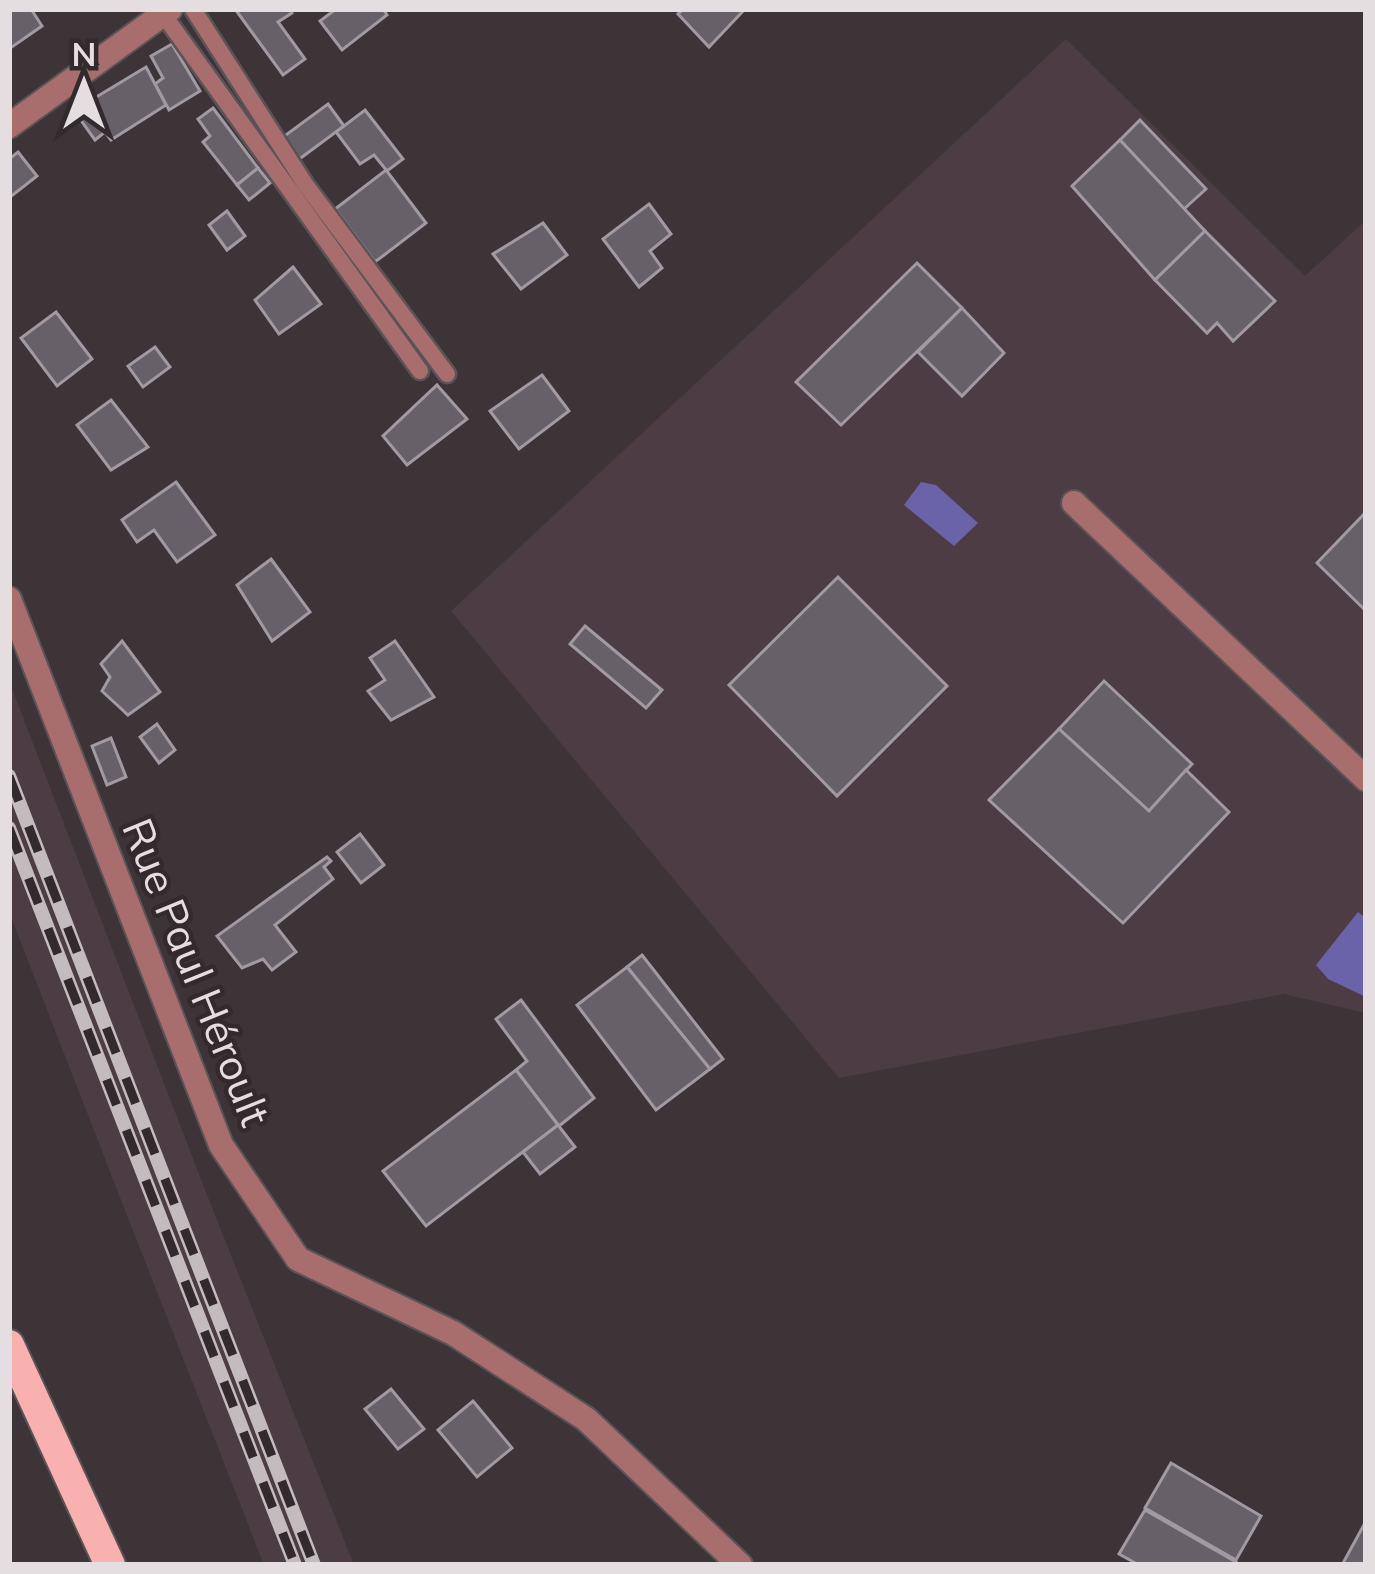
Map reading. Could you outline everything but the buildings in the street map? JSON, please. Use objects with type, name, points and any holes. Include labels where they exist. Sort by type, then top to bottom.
[{"type":"main road","points":[[9,1345],[110,1565]]},
{"type":"street","points":[[9,127],[167,11]]},
{"type":"street","points":[[1074,502],[1366,779]]},
{"type":"street","name":"Rue Paul Héroult","points":[[9,598],[221,1145],[298,1259],[453,1334],[586,1418],[740,1565]]},
{"type":"lane","points":[[193,9],[305,184],[447,374]]},
{"type":"lane","points":[[167,11],[420,371]]},
{"type":"shaded area","points":[[1066,39],[1305,276],[1366,220],[1366,1013],[1284,994],[839,1078],[451,611]]},
{"type":"shaded area","points":[[921,482],[936,485],[978,523],[954,546],[904,505]]},
{"type":"shaded area","points":[[9,681],[354,1565],[264,1565],[123,1205],[9,912]]},
{"type":"shaded area","points":[[1358,912],[1366,918],[1366,997],[1328,979],[1316,965]]},
{"type":"railway","points":[[9,776],[314,1565]]},
{"type":"railway","points":[[9,828],[295,1565]]}]
